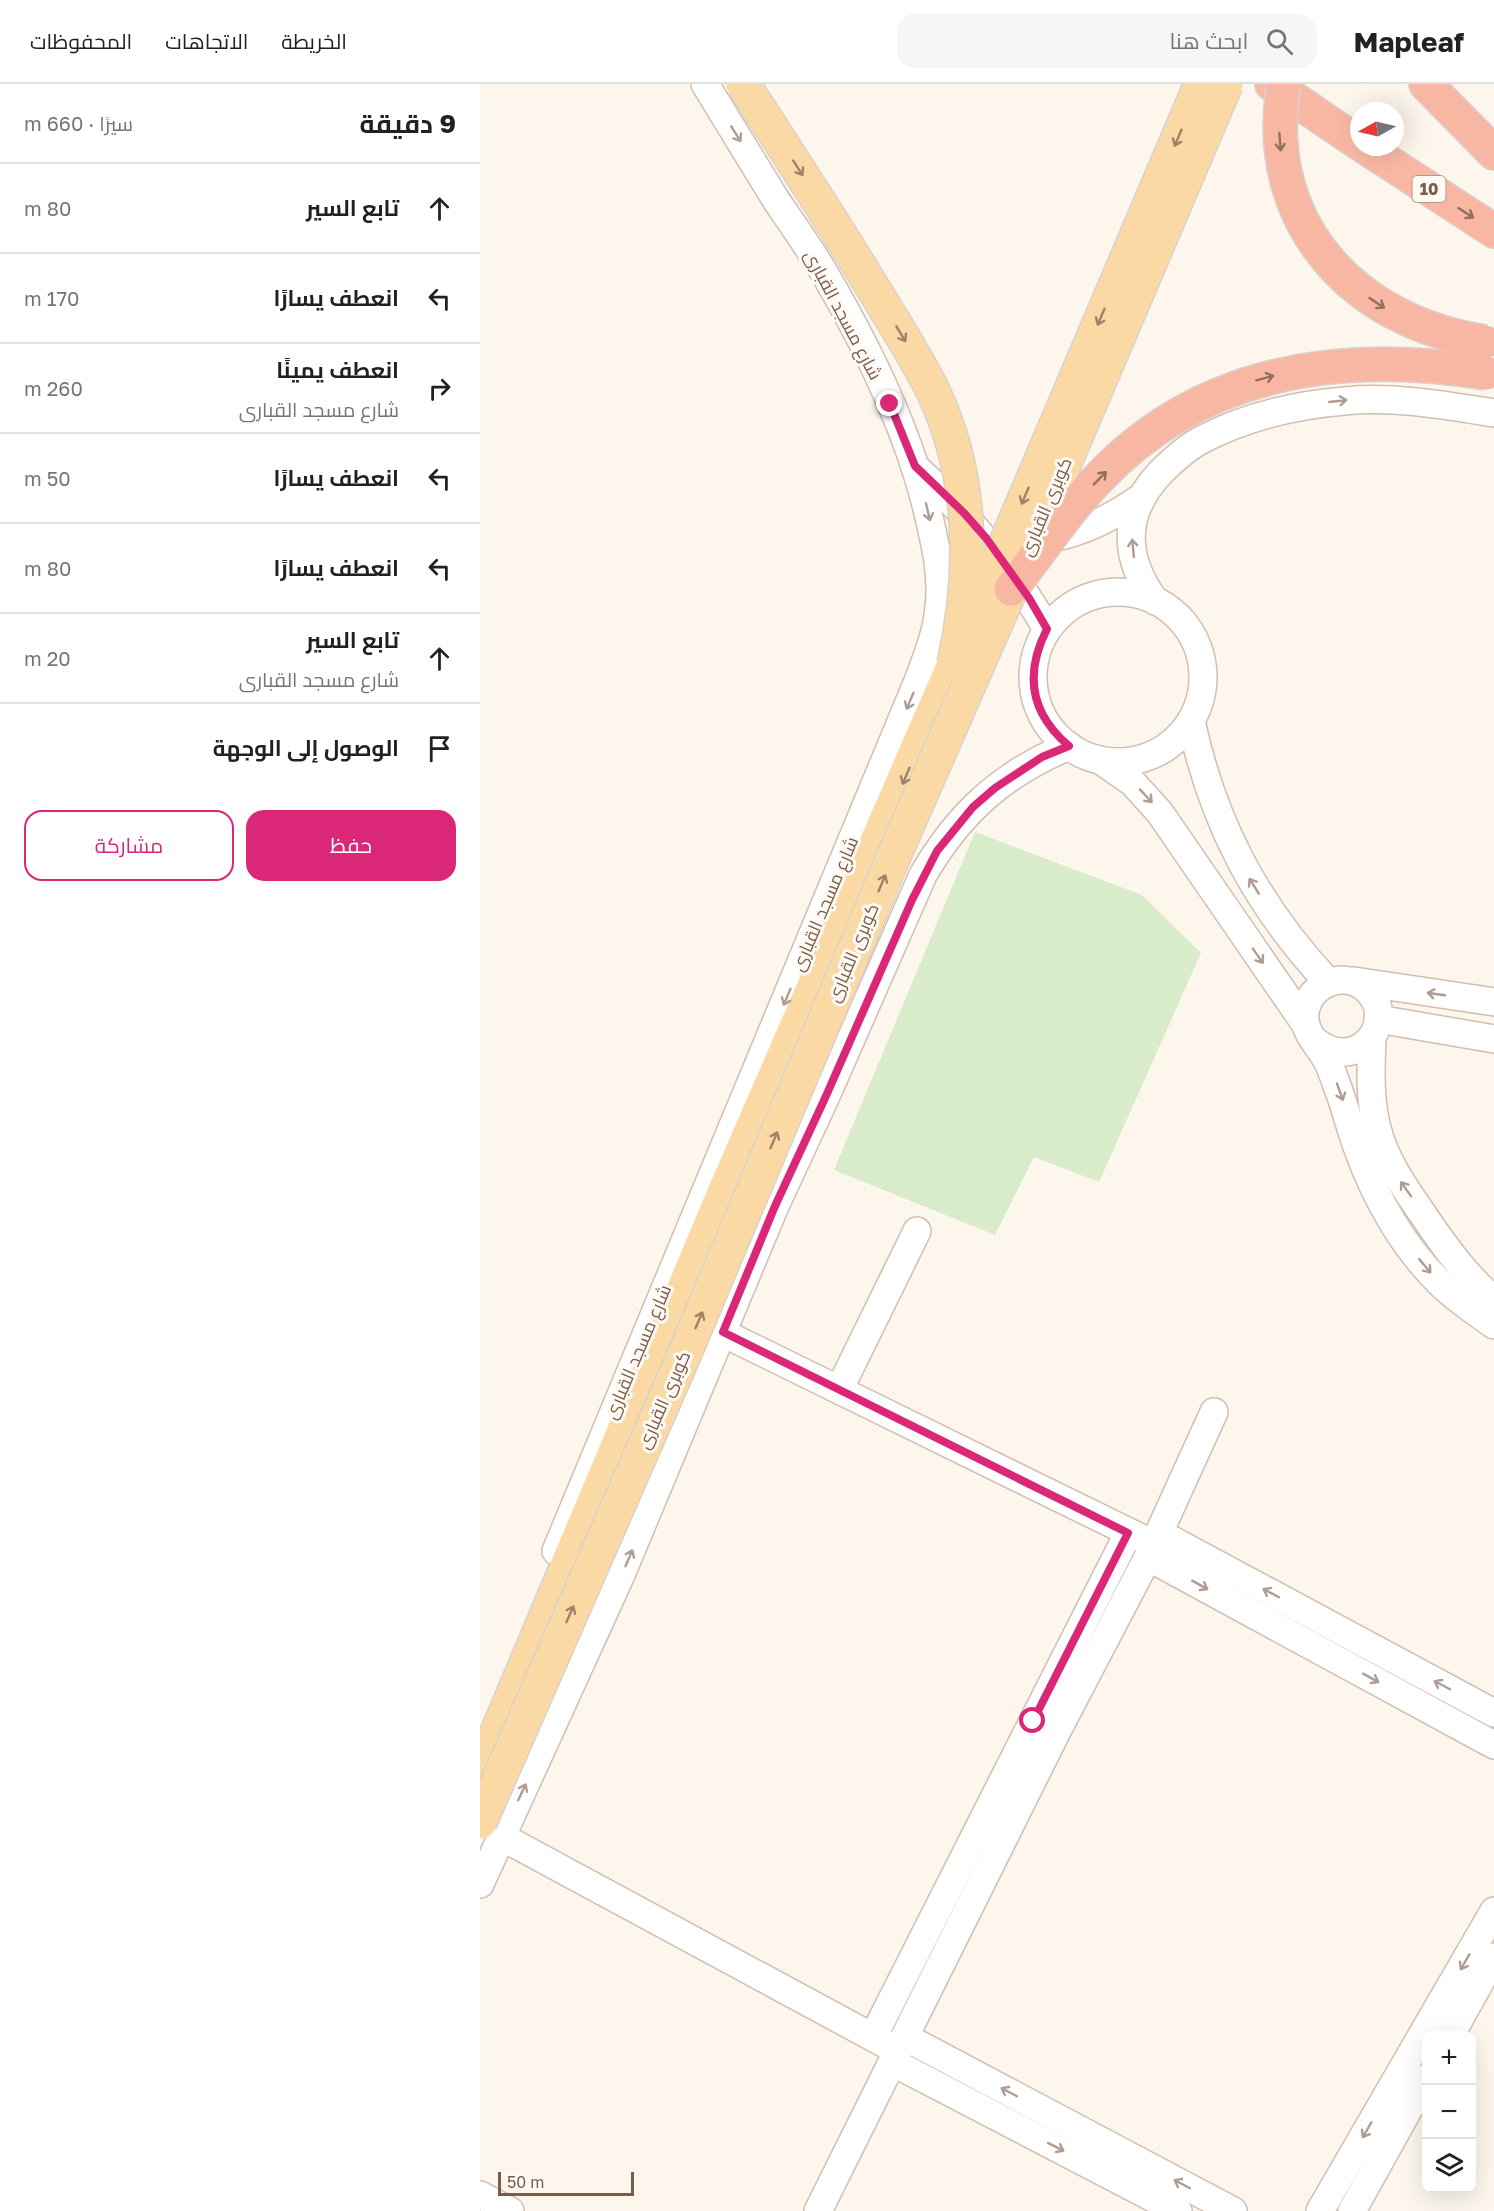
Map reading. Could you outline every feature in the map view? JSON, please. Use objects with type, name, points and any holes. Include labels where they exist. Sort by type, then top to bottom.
[{"type":"highway","points":[[1272,84],[1350,137]]},
{"type":"highway","points":[[1284,84],[1279,121],[1284,172],[1301,220],[1319,248],[1347,280],[1383,307],[1402,318],[1432,330],[1463,339],[1490,358]]},
{"type":"highway","points":[[1426,84],[1494,129]]},
{"type":"highway","points":[[1426,84],[1494,153]]},
{"type":"highway","name":"10","points":[[1379,156],[1494,231]]},
{"type":"highway","points":[[1011,589],[1078,502],[1120,458],[1168,421],[1213,397],[1250,382],[1280,374],[1339,365],[1388,363],[1427,365],[1490,358]]},
{"type":"main road","points":[[743,84],[827,213],[914,356],[933,391],[947,428],[958,467],[965,506],[968,546],[968,586],[963,625],[954,664]]},
{"type":"main road","name":"كوبرى القبارى","points":[[480,1773],[724,1193],[954,664],[1201,84]]},
{"type":"main road","name":"كوبرى القبارى","points":[[491,1829],[679,1367],[893,858],[1011,589],[1226,84]]},
{"type":"street","name":"شارع مسجد القبارى","points":[[480,1734],[929,652],[939,606],[940,581],[932,528],[915,466],[871,362],[826,276],[705,84]]},
{"type":"street","points":[[986,538],[1027,541],[1067,535],[1105,520],[1140,498],[1167,466],[1200,440],[1239,424],[1287,409],[1373,399],[1431,403],[1494,413]]},
{"type":"street","points":[[915,466],[964,513],[986,538],[1013,575],[1047,629]]},
{"type":"street","points":[[1140,498],[1132,529],[1132,544],[1139,574],[1155,601]]},
{"type":"street","points":[[1122,592],[1139,594],[1155,601],[1170,610],[1182,622],[1199,653],[1202,688],[1191,721],[1180,735],[1152,755],[1118,762],[1084,755],[1069,746],[1046,723],[1034,692],[1035,659],[1047,629],[1072,605],[1088,597],[1122,592]]},
{"type":"street","points":[[1191,721],[1207,785],[1242,866],[1284,932],[1328,982]]},
{"type":"street","points":[[480,1884],[491,1829],[620,1577],[775,1206],[912,900],[937,851],[973,807],[995,788],[1026,767],[1069,746]]},
{"type":"street","points":[[1100,760],[1133,783],[1160,813],[1327,1059],[1367,1174],[1400,1233],[1441,1284],[1494,1325]]},
{"type":"street","points":[[1375,1028],[1364,1045],[1355,1051],[1333,1052],[1323,1048],[1310,1033],[1306,1008],[1309,999],[1320,986],[1328,982],[1345,980],[1494,1002]]},
{"type":"street","points":[[1354,981],[1370,992],[1375,1000],[1372,1101],[1377,1129],[1386,1155],[1399,1179],[1450,1253],[1466,1273],[1494,1300]]},
{"type":"street","points":[[1375,1028],[1494,1039]]},
{"type":"street","points":[[839,1390],[917,1231]]},
{"type":"street","points":[[723,1332],[1494,1713]]},
{"type":"street","points":[[818,2211],[1056,1733],[1154,1545],[1214,1412]]},
{"type":"street","points":[[873,2037],[1128,1533]]},
{"type":"street","points":[[1154,1545],[1494,1745]]},
{"type":"street","points":[[491,1829],[898,2050],[1233,2211]]},
{"type":"street","points":[[1320,2211],[1494,1911]]},
{"type":"street","points":[[1453,2031],[1494,1957]]},
{"type":"street","points":[[898,2050],[1178,2211]]},
{"type":"street","points":[[1352,2211],[1422,2085]]},
{"type":"street","points":[[480,2195],[510,2211]]},
{"type":"green space","points":[[975,832],[1142,895],[1201,953],[1099,1182],[1034,1157],[995,1235],[834,1170]]},
{"type":"route","points":[[890,404],[915,466],[964,513],[986,538],[1029,598],[1047,629],[1035,659],[1034,692],[1046,723],[1069,746],[1042,757],[995,788],[973,807],[937,851],[923,875],[775,1206],[723,1332],[1128,1533],[1033,1721]]}]
